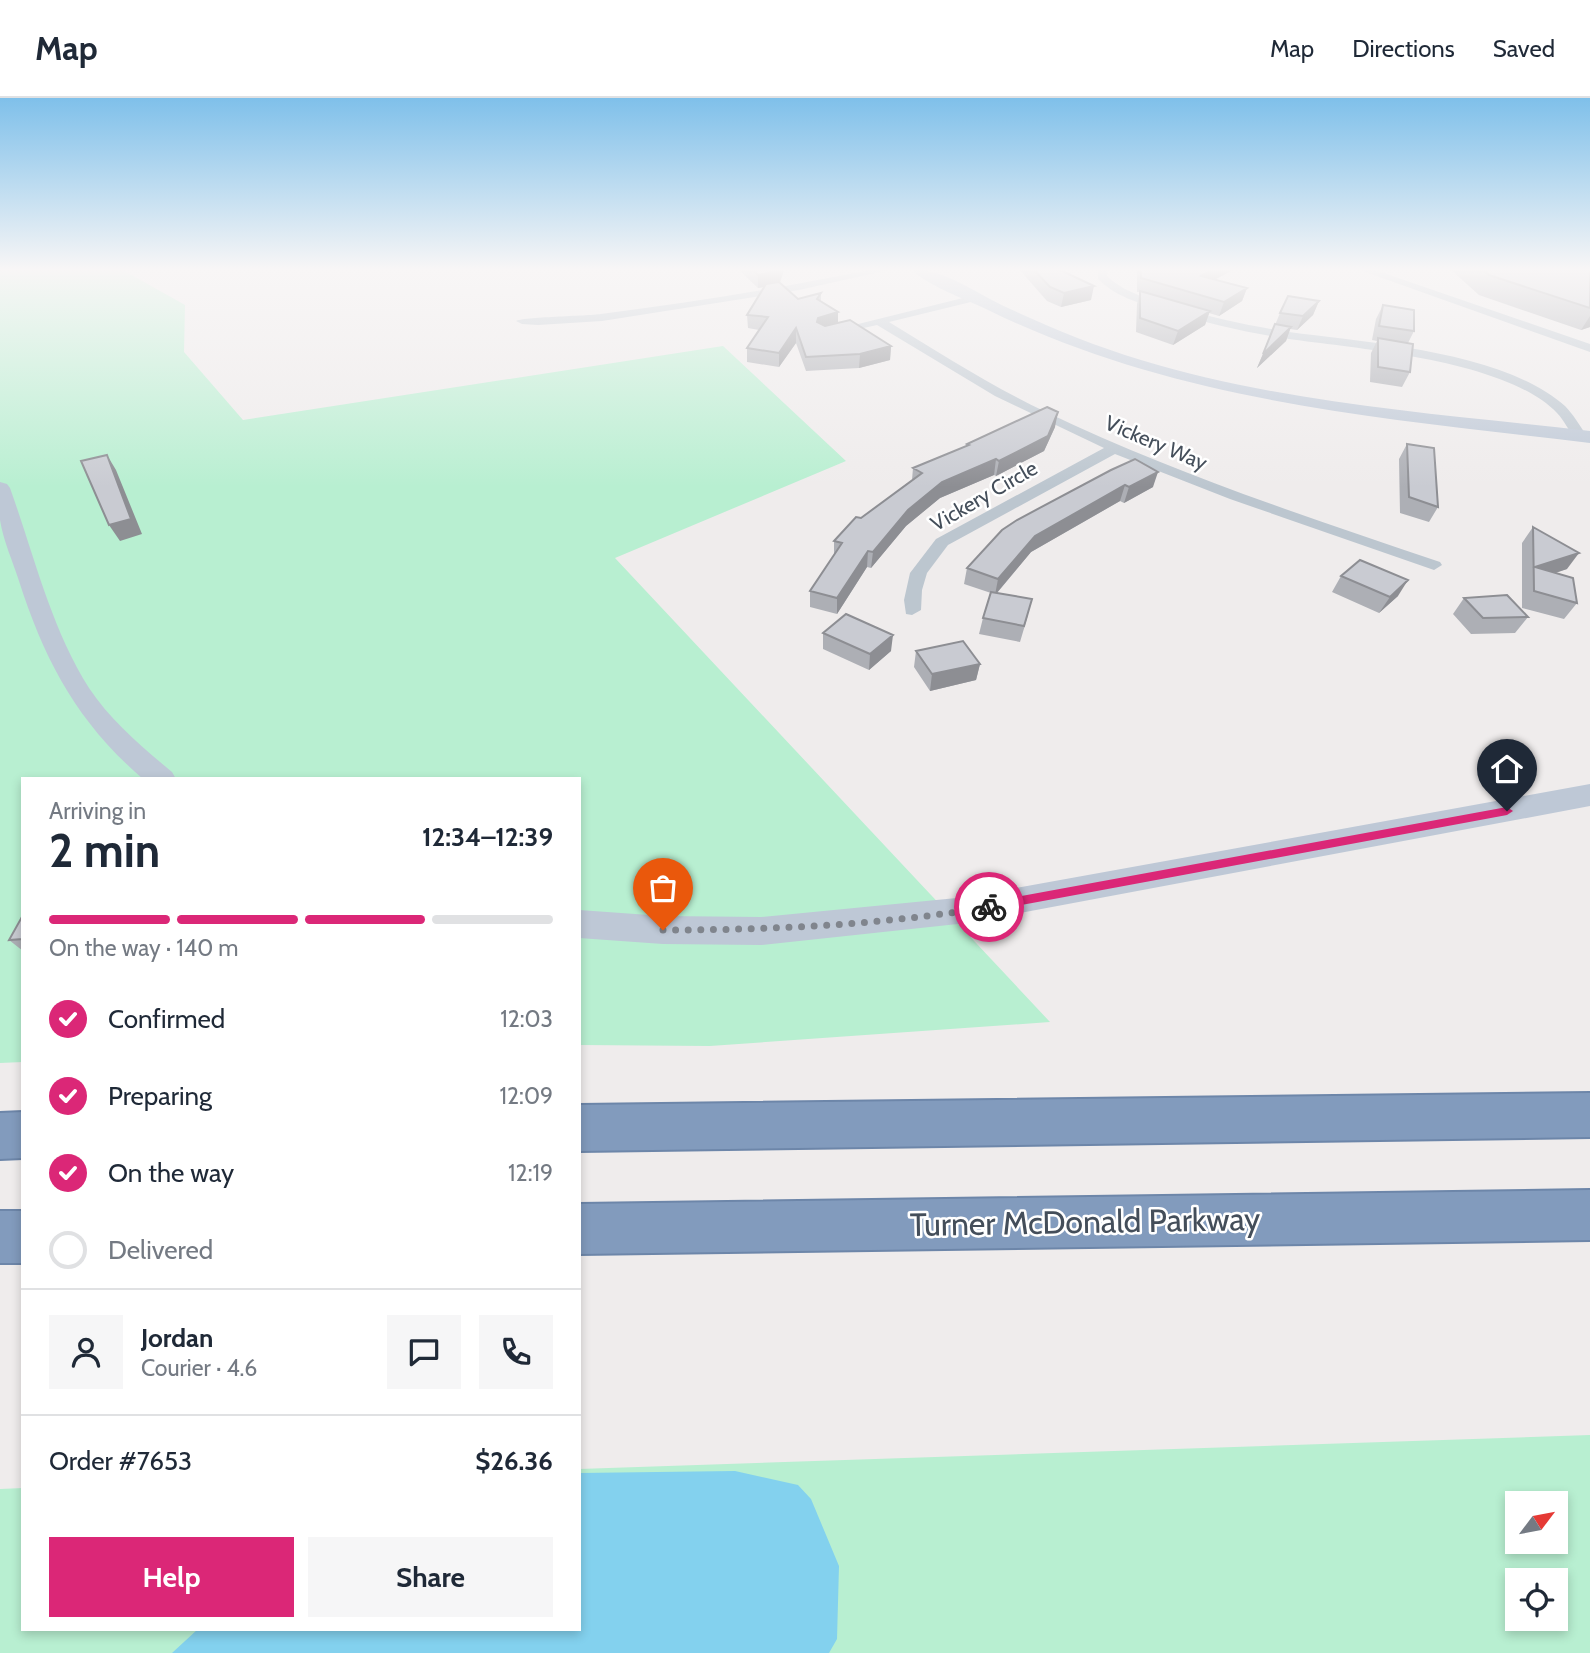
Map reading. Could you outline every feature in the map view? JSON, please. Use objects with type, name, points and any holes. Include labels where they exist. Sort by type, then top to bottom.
[{"type":"highway","points":[[581,1128],[1590,1115]]},
{"type":"highway","points":[[0,1136],[21,1136]]},
{"type":"highway","name":"Turner McDonald Parkway","points":[[581,1229],[1590,1215]]},
{"type":"highway","points":[[0,1237],[21,1237]]},
{"type":"street","name":"Vickery Way","points":[[914,342],[1018,403],[1115,448],[1225,494],[1434,565]]},
{"type":"street","points":[[1072,342],[1213,384],[1338,406],[1585,437]]},
{"type":"street","points":[[1341,342],[1394,348],[1474,367],[1518,384],[1555,404],[1567,414],[1585,437]]},
{"type":"street","points":[[1571,342],[1590,348]]},
{"type":"street","name":"Vickery Circle","points":[[912,610],[916,575],[926,558],[942,542],[1115,448]]},
{"type":"street","points":[[0,489],[8,536],[30,576],[46,627],[79,692],[127,748],[160,777]]},
{"type":"street","points":[[0,569],[30,576]]},
{"type":"street","points":[[581,924],[663,930],[761,931],[967,910],[1590,795]]},
{"type":"green space","points":[[0,342],[184,342],[184,352],[243,420],[723,346],[846,461],[615,558],[1050,1022],[710,1046],[581,1045],[581,777],[21,777],[21,1062],[0,1063]]},
{"type":"green space","points":[[1590,1435],[1590,1653],[0,1653],[0,1489],[21,1488],[21,1631],[581,1631],[581,1469]]},
{"type":"water","points":[[735,1471],[798,1485],[811,1499],[839,1566],[837,1639],[829,1653],[172,1653],[196,1631],[581,1631],[581,1473]]},
{"type":"building","points":[[751,342],[787,342],[779,353],[747,348]]},
{"type":"building","points":[[801,342],[884,342],[891,346],[860,354],[806,357]]},
{"type":"building","points":[[1268,342],[1276,342],[1263,354]]},
{"type":"building","points":[[1378,342],[1413,344],[1410,372],[1378,367]]},
{"type":"building","points":[[1047,407],[1058,412],[1048,436],[999,461],[996,459],[942,482],[908,510],[873,552],[868,551],[837,598],[810,591],[842,543],[834,541],[856,517],[861,518],[922,473],[913,468],[969,445],[967,444]]},
{"type":"building","points":[[1407,444],[1434,448],[1438,507],[1409,497]]},
{"type":"building","points":[[107,455],[131,519],[109,525],[81,461]]},
{"type":"building","points":[[1135,459],[1158,472],[1129,487],[1125,485],[1035,536],[998,579],[967,568],[1002,530],[1017,520]]},
{"type":"building","points":[[1533,527],[1579,553],[1535,567],[1573,578],[1577,603],[1534,591]]},
{"type":"building","points":[[1360,560],[1408,580],[1390,597],[1341,576]]},
{"type":"building","points":[[991,592],[1032,599],[1024,626],[983,618]]},
{"type":"building","points":[[1507,595],[1528,617],[1483,618],[1464,598]]},
{"type":"building","points":[[846,614],[893,635],[870,654],[823,633]]},
{"type":"building","points":[[963,641],[980,664],[932,674],[916,651]]},
{"type":"building","points":[[21,919],[21,939],[9,940]]},
{"type":"way so far","points":[[663,930],[761,931],[859,923],[989,907]]},
{"type":"route","points":[[989,907],[1507,811]]}]
